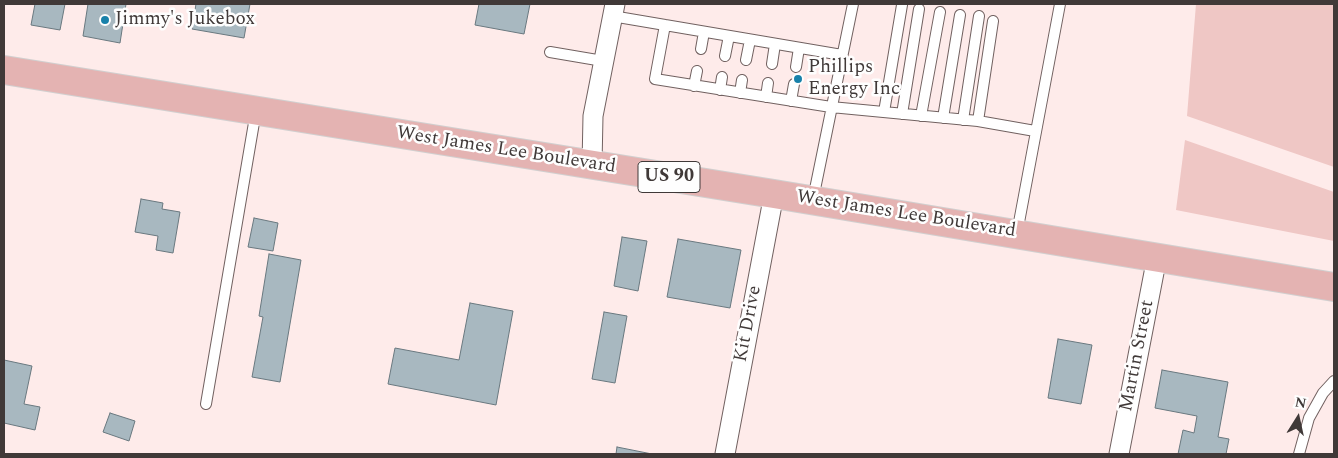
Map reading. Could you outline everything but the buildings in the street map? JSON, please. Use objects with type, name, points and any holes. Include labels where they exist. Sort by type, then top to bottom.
[{"type":"main road","name":"West James Lee Boulevard","points":[[4,70],[813,200],[1334,287]]},
{"type":"street","points":[[592,165],[594,116],[614,10]]},
{"type":"street","name":"Kit Drive","points":[[725,454],[774,194]]},
{"type":"street","name":"Martin Street","points":[[1119,454],[1157,257]]},
{"type":"lane","points":[[813,200],[853,4]]},
{"type":"lane","points":[[1016,234],[1060,4]]},
{"type":"lane","points":[[884,112],[902,5]]},
{"type":"lane","points":[[902,114],[919,9]]},
{"type":"lane","points":[[614,10],[665,25],[842,55]]},
{"type":"lane","points":[[921,116],[940,12]]},
{"type":"lane","points":[[943,118],[960,15]]},
{"type":"lane","points":[[963,120],[979,16]]},
{"type":"lane","points":[[978,121],[993,21]]},
{"type":"lane","points":[[665,25],[654,79],[831,107],[978,121],[1035,131]]},
{"type":"lane","points":[[701,49],[704,32]]},
{"type":"lane","points":[[725,56],[729,36]]},
{"type":"lane","points":[[746,60],[750,40]]},
{"type":"lane","points":[[772,64],[775,44]]},
{"type":"lane","points":[[796,68],[799,48]]},
{"type":"lane","points":[[550,52],[603,61]]},
{"type":"lane","points":[[694,86],[697,71]]},
{"type":"lane","points":[[720,90],[722,77]]},
{"type":"lane","points":[[740,93],[742,80]]},
{"type":"lane","points":[[766,97],[768,83]]},
{"type":"lane","points":[[791,101],[794,84]]},
{"type":"lane","points":[[206,404],[256,110]]},
{"type":"lane","points":[[1299,454],[1308,418],[1323,393],[1334,381]]},
{"type":"shaded area","points":[[1196,4],[1334,4],[1334,167],[1187,116]]},
{"type":"shaded area","points":[[1185,140],[1334,192],[1334,241],[1176,210]]},
{"type":"place","name":"Jimmy's Jukebox","points":[[105,20]]},
{"type":"place","name":"Phillips Energy Inc","points":[[798,79]]}]
